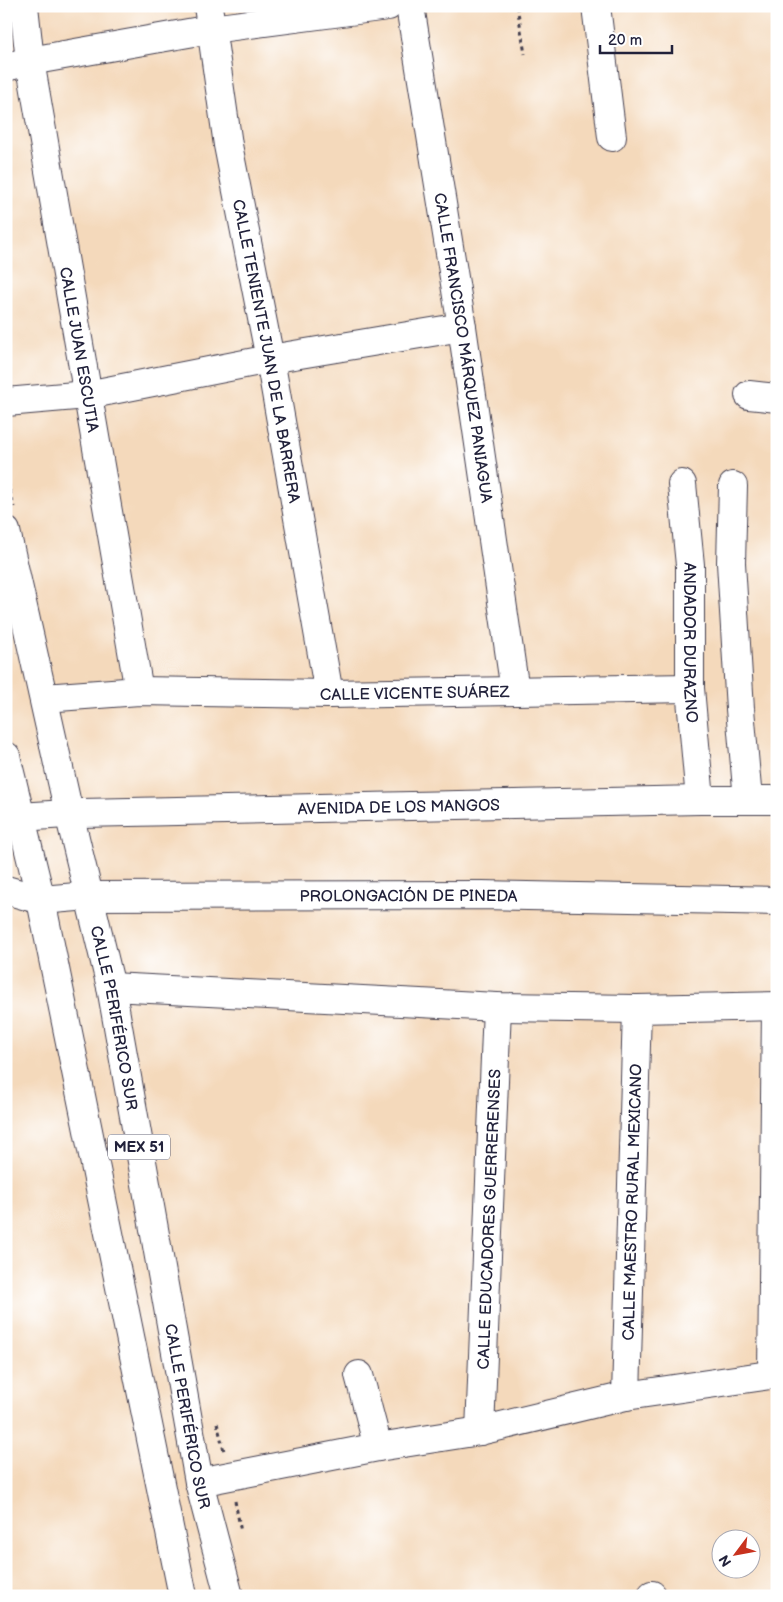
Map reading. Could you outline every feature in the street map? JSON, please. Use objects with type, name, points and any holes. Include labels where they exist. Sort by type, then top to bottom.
[{"type":"street","name":"CALLE JUAN ESCUTIA","points":[[24,6],[18,64],[87,395],[139,691]]},
{"type":"street","points":[[18,64],[209,18],[388,6]]},
{"type":"street","name":"CALLE FRANCISCO MÁRQUEZ PANIAGUA","points":[[410,6],[462,327],[515,691]]},
{"type":"street","points":[[596,6],[612,137]]},
{"type":"street","name":"CALLE TENIENTE JUAN DE LA BARRERA","points":[[209,18],[228,145],[270,359],[329,694]]},
{"type":"street","points":[[6,402],[87,395],[270,359],[462,327]]},
{"type":"street","points":[[749,395],[777,398]]},
{"type":"street","name":"ANDADOR DURAZNO","points":[[682,484],[690,565],[690,688],[700,800]]},
{"type":"street","points":[[733,486],[731,563],[748,800]]},
{"type":"street","name":"CALLE PERIFÉRICO SUR","points":[[6,531],[69,813],[111,987],[199,1482],[229,1596]]},
{"type":"street","points":[[690,565],[731,563]]},
{"type":"street","name":"CALLE VICENTE SUÁREZ","points":[[44,698],[139,691],[329,694],[690,688]]},
{"type":"street","name":"MEX 51","points":[[6,756],[41,900],[182,1596]]},
{"type":"street","name":"AVENIDA DE LOS MANGOS","points":[[20,817],[69,813],[777,800]]},
{"type":"street","points":[[6,890],[41,900]]},
{"type":"street","name":"PROLONGACIÓN DE PINEDA","points":[[41,900],[89,896],[482,895],[777,901]]},
{"type":"street","points":[[111,987],[497,1007],[637,1009],[776,1006],[775,1374],[626,1396],[480,1431],[199,1482]]},
{"type":"street","name":"CALLE EDUCADORES GUERRERENSES","points":[[480,1431],[497,1007]]},
{"type":"street","name":"CALLE MAESTRO RURAL MEXICANO","points":[[626,1396],[637,1009]]},
{"type":"street","points":[[360,1375],[378,1448]]},
{"type":"path","points":[[517,6],[525,54]]}]
